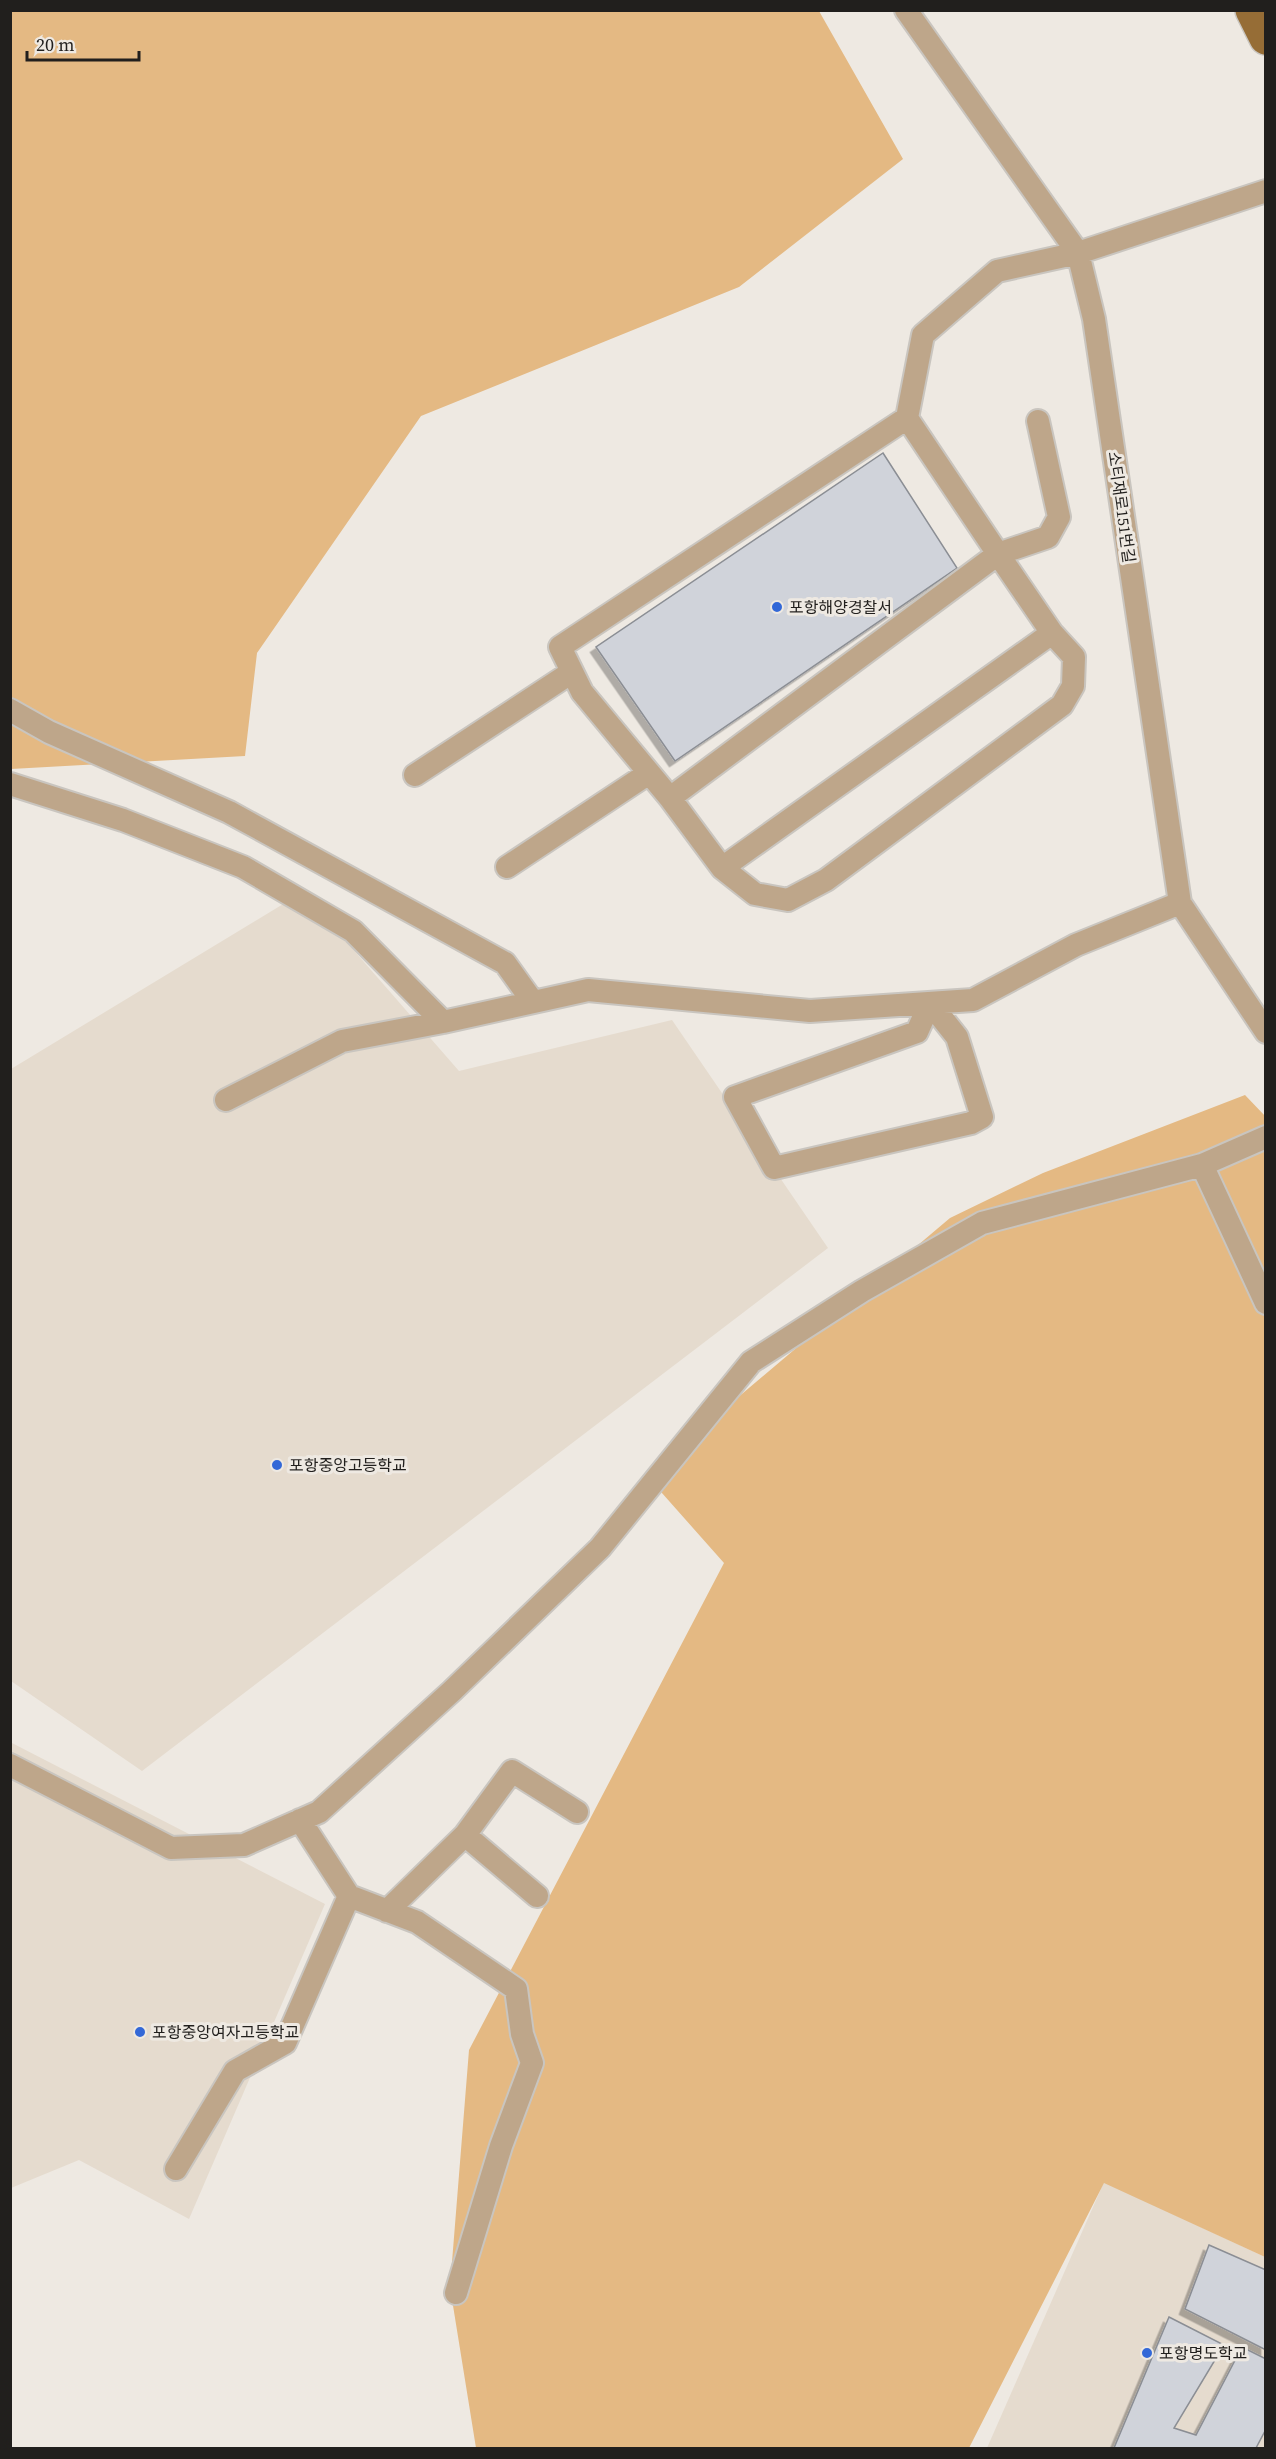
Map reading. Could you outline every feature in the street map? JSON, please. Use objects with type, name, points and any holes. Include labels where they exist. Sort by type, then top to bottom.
[{"type":"main road","points":[[1252,10],[1266,38]]},
{"type":"lane","name":"소티재로151번길","points":[[906,10],[1078,253],[1094,319],[1180,903],[1266,1032]]},
{"type":"lane","points":[[907,418],[560,647],[582,692],[670,798],[722,868],[755,894],[788,900],[826,880],[1062,705],[1072,686],[1074,657],[1052,633],[907,418],[923,335],[997,272],[1078,253],[1266,190]]},
{"type":"lane","points":[[670,798],[998,554],[1048,537],[1059,517],[1038,421]]},
{"type":"lane","points":[[722,868],[1052,633]]},
{"type":"lane","points":[[416,775],[572,672]]},
{"type":"lane","points":[[10,710],[49,732],[229,812],[505,963],[533,1002]]},
{"type":"lane","points":[[507,867],[649,773]]},
{"type":"lane","points":[[10,783],[123,820],[243,867],[353,932],[444,1022]]},
{"type":"lane","points":[[226,1100],[342,1041],[444,1022],[588,990],[810,1011],[973,1000],[1076,945],[1180,903]]},
{"type":"lane","points":[[930,1003],[957,1037],[982,1116],[971,1123],[774,1168],[735,1097],[917,1032],[930,1003]]},
{"type":"lane","points":[[10,1765],[171,1848],[244,1845],[319,1812],[600,1548],[751,1362],[862,1291],[982,1222],[1202,1165],[1266,1137]]},
{"type":"lane","points":[[1202,1165],[1266,1303]]},
{"type":"lane","points":[[387,1911],[465,1835],[512,1772],[578,1812]]},
{"type":"lane","points":[[300,1820],[349,1896],[417,1922],[516,1989],[522,2034],[532,2062],[501,2146],[456,2293]]},
{"type":"lane","points":[[465,1835],[537,1896]]},
{"type":"lane","points":[[176,2169],[235,2071],[285,2043],[349,1896]]},
{"type":"shaded area","points":[[11,11],[819,11],[903,159],[739,287],[421,416],[257,653],[245,756],[11,769]]},
{"type":"shaded area","name":"포항중앙고등학교","points":[[303,892],[459,1071],[672,1020],[828,1248],[142,1771],[11,1681],[11,1069]]},
{"type":"shaded area","points":[[1245,1095],[1266,1117],[1265,2257],[1104,2183],[969,2448],[476,2448],[450,2287],[469,2050],[724,1563],[646,1475],[950,1218],[1043,1173]]},
{"type":"shaded area","name":"포항중앙여자고등학교","points":[[10,1742],[325,1904],[189,2219],[79,2160],[11,2188]]},
{"type":"shaded area","name":"포항명도학교","points":[[1104,2182],[1265,2257],[1265,2448],[987,2448]]},
{"type":"building","name":"포항해양경찰서","points":[[883,453],[957,568],[675,761],[596,647]]},
{"type":"building","points":[[1209,2245],[1266,2270],[1266,2350],[1185,2309]]},
{"type":"building","name":"포항명도학교","points":[[1169,2317],[1224,2345],[1174,2428],[1196,2435],[1242,2347],[1266,2359],[1266,2429],[1256,2448],[1114,2448]]},
{"type":"place","name":"포항해양경찰서","points":[[777,607]]},
{"type":"place","name":"포항중앙고등학교","points":[[277,1465]]},
{"type":"place","name":"포항중앙여자고등학교","points":[[140,2032]]},
{"type":"place","name":"포항명도학교","points":[[1147,2353]]}]
